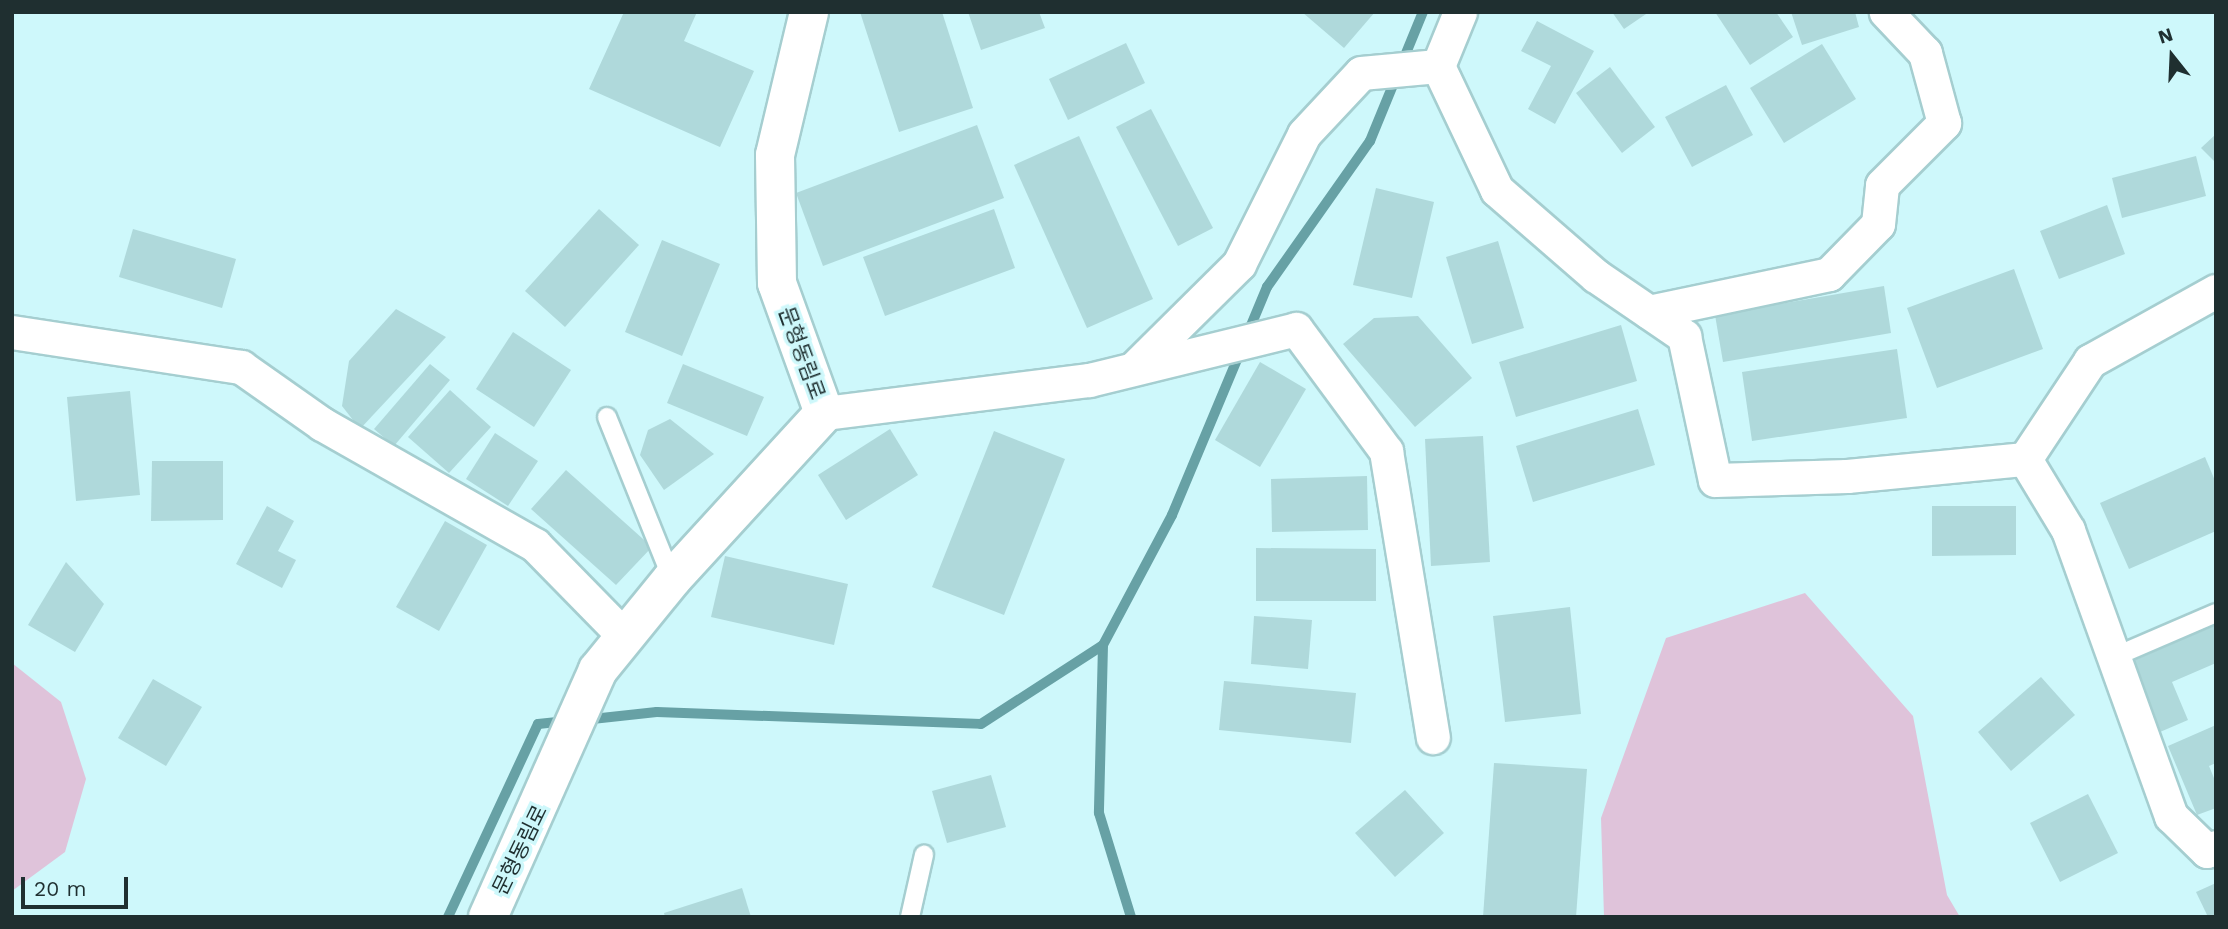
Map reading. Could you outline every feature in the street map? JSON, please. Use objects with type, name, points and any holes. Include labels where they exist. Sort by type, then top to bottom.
[{"type":"street","name":"문형동림로","points":[[488,917],[569,744],[598,670],[671,579],[824,413],[777,283],[775,155],[809,12]]},
{"type":"street","points":[[1431,67],[1460,12]]},
{"type":"street","points":[[1649,312],[1829,274],[1878,224],[1882,185],[1944,123],[1925,53],[1886,12]]},
{"type":"street","points":[[1135,368],[1238,264],[1304,134],[1361,73],[1431,67]]},
{"type":"street","points":[[1431,67],[1497,190],[1596,276],[1684,336],[1715,480],[1847,476],[2025,459]]},
{"type":"street","points":[[2025,459],[2090,361],[2216,291]]},
{"type":"street","points":[[824,413],[1089,380],[1296,328],[1386,451],[1433,737]]},
{"type":"street","points":[[12,332],[241,367],[322,424],[535,545],[625,637]]},
{"type":"street","points":[[2025,459],[2068,530],[2171,816],[2207,851],[2216,847]]},
{"type":"lane","points":[[607,418],[671,579]]},
{"type":"lane","points":[[2114,657],[2216,613]]},
{"type":"lane","points":[[911,917],[924,855]]},
{"type":"shaded area","points":[[1805,593],[1913,716],[1947,895],[1960,917],[1604,917],[1601,818],[1666,638]]},
{"type":"shaded area","points":[[12,663],[61,702],[86,779],[65,852],[12,891]]},
{"type":"building","points":[[624,12],[697,12],[684,41],[754,71],[720,147],[589,89]]},
{"type":"building","points":[[860,12],[942,12],[973,108],[899,132]]},
{"type":"building","points":[[968,12],[1039,12],[1045,28],[981,50]]},
{"type":"building","points":[[1302,12],[1375,12],[1344,48]]},
{"type":"building","points":[[1612,12],[1649,12],[1624,29]]},
{"type":"building","points":[[1715,12],[1776,12],[1793,37],[1750,65]]},
{"type":"building","points":[[1791,12],[1855,12],[1859,27],[1802,45]]},
{"type":"building","points":[[1537,21],[1594,51],[1555,124],[1528,109],[1551,66],[1521,51]]},
{"type":"building","points":[[1126,43],[1145,83],[1068,120],[1049,79]]},
{"type":"building","points":[[1822,44],[1856,99],[1784,143],[1750,88]]},
{"type":"building","points":[[1610,67],[1655,127],[1622,153],[1576,93]]},
{"type":"building","points":[[1726,85],[1753,135],[1692,167],[1665,117]]},
{"type":"building","points":[[1151,109],[1213,228],[1178,246],[1116,127]]},
{"type":"building","points":[[977,125],[1004,198],[823,266],[796,193]]},
{"type":"building","points":[[2216,134],[2216,163],[2201,148]]},
{"type":"building","points":[[1079,136],[1153,299],[1087,328],[1014,165]]},
{"type":"building","points":[[2196,156],[2206,196],[2122,218],[2112,178]]},
{"type":"building","points":[[1376,188],[1434,202],[1412,298],[1353,285]]},
{"type":"building","points":[[2107,205],[2125,254],[2059,279],[2040,231]]},
{"type":"building","points":[[599,209],[639,245],[565,327],[525,291]]},
{"type":"building","points":[[994,209],[1015,268],[885,316],[863,257]]},
{"type":"building","points":[[133,229],[236,259],[222,308],[119,277]]},
{"type":"building","points":[[662,240],[720,264],[682,356],[625,332]]},
{"type":"building","points":[[1498,241],[1524,328],[1472,344],[1446,257]]},
{"type":"building","points":[[2014,269],[2043,349],[1937,388],[1907,308]]},
{"type":"building","points":[[1884,286],[1891,333],[1723,362],[1715,315]]},
{"type":"building","points":[[396,309],[446,337],[360,429],[342,406],[349,361]]},
{"type":"building","points":[[1418,316],[1472,378],[1415,427],[1343,344],[1374,318]]},
{"type":"building","points":[[1621,325],[1637,381],[1516,417],[1499,362]]},
{"type":"building","points":[[513,332],[571,370],[534,427],[476,389]]},
{"type":"building","points":[[1897,349],[1907,418],[1752,441],[1742,372]]},
{"type":"building","points":[[1260,362],[1306,389],[1260,467],[1215,440]]},
{"type":"building","points":[[430,364],[450,380],[394,446],[374,429]]},
{"type":"building","points":[[683,364],[764,397],[747,436],[667,403]]},
{"type":"building","points":[[450,390],[491,427],[449,473],[408,437]]},
{"type":"building","points":[[130,391],[140,495],[76,501],[67,397]]},
{"type":"building","points":[[1638,409],[1655,465],[1533,502],[1516,446]]},
{"type":"building","points":[[670,419],[714,454],[664,490],[640,455],[648,430]]},
{"type":"building","points":[[890,429],[918,475],[846,520],[818,475]]},
{"type":"building","points":[[994,431],[1065,459],[1004,615],[932,587]]},
{"type":"building","points":[[495,433],[538,461],[508,506],[466,479]]},
{"type":"building","points":[[1483,436],[1490,562],[1431,566],[1425,439]]},
{"type":"building","points":[[2205,457],[2216,483],[2216,531],[2129,569],[2100,503]]},
{"type":"building","points":[[152,461],[223,461],[223,520],[151,521]]},
{"type":"building","points":[[566,470],[652,547],[616,585],[531,509]]},
{"type":"building","points":[[1367,476],[1368,530],[1272,532],[1271,479]]},
{"type":"building","points":[[267,506],[294,521],[278,551],[296,560],[282,588],[236,564]]},
{"type":"building","points":[[1932,506],[2016,506],[2016,555],[1932,556]]},
{"type":"building","points":[[445,521],[487,545],[439,631],[396,607]]},
{"type":"building","points":[[1256,548],[1376,549],[1376,601],[1256,601]]},
{"type":"building","points":[[725,556],[848,584],[834,645],[711,617]]},
{"type":"building","points":[[66,562],[104,604],[75,652],[28,625]]},
{"type":"building","points":[[1570,607],[1581,714],[1505,722],[1493,616]]},
{"type":"building","points":[[1254,616],[1312,620],[1308,669],[1251,664]]},
{"type":"building","points":[[2216,625],[2216,663],[2172,682],[2188,720],[2160,732],[2130,662]]},
{"type":"building","points":[[2041,677],[2075,715],[2011,771],[1978,732]]},
{"type":"building","points":[[153,679],[202,707],[166,766],[118,738]]},
{"type":"building","points":[[1224,681],[1356,693],[1351,743],[1219,730]]},
{"type":"building","points":[[2216,725],[2216,763],[2209,766],[2216,783],[2216,808],[2197,815],[2168,746]]},
{"type":"building","points":[[1494,763],[1587,769],[1576,917],[1483,917]]},
{"type":"building","points":[[991,775],[1006,827],[947,843],[932,791]]},
{"type":"building","points":[[1405,790],[1444,833],[1395,877],[1355,833]]},
{"type":"building","points":[[2088,794],[2118,853],[2060,882],[2030,823]]},
{"type":"building","points":[[2216,883],[2216,917],[2208,917],[2196,892]]},
{"type":"building","points":[[742,888],[751,917],[665,917],[664,913]]},
{"type":"waterway","points":[[1247,335],[1267,287],[1370,141],[1423,12]]},
{"type":"waterway","points":[[583,720],[657,712],[981,724],[1103,645],[1172,515],[1241,350]]},
{"type":"waterway","points":[[1103,645],[1099,813],[1131,917]]},
{"type":"waterway","points":[[448,917],[538,724],[567,721]]}]
